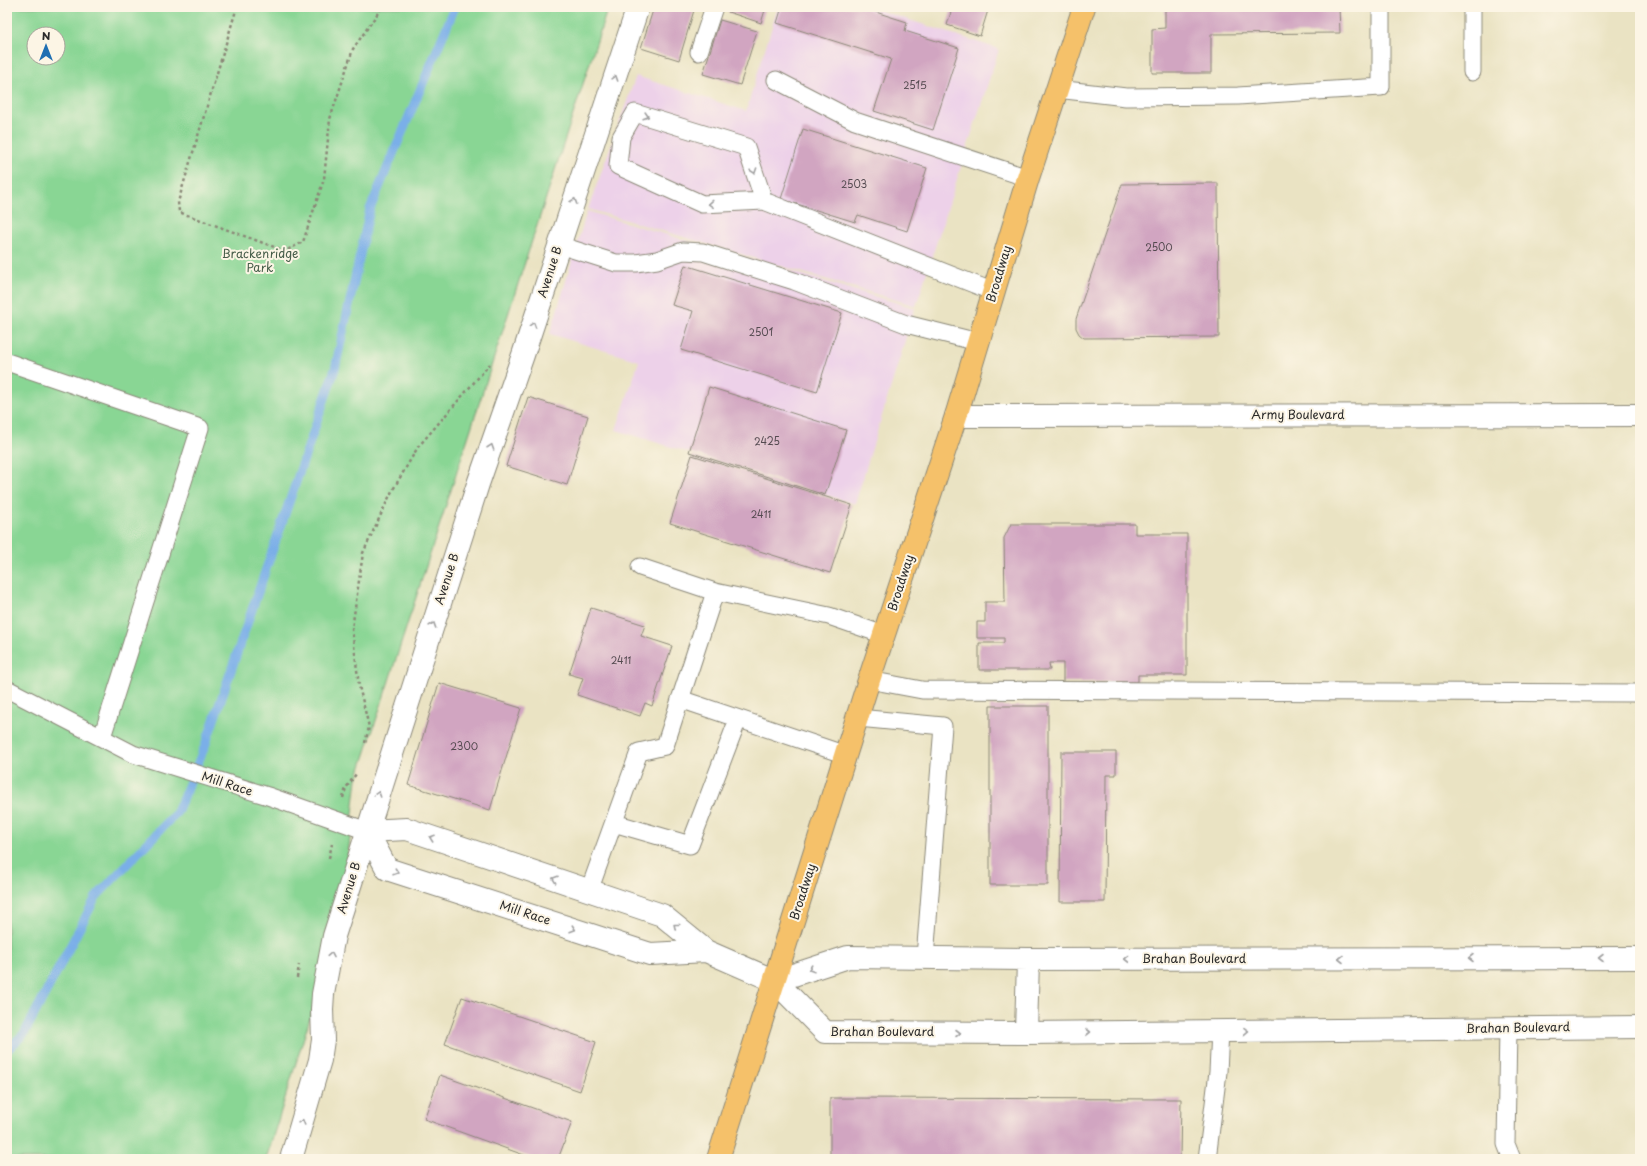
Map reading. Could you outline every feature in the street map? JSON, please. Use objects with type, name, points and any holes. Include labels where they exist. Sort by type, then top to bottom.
[{"type":"main road","name":"Broadway","points":[[718,1159],[869,680],[956,416],[1028,178],[1084,7]]},
{"type":"street","name":"Avenue B","points":[[291,1159],[320,1060],[322,1040],[322,1004],[334,936],[366,831],[478,484],[523,355],[638,7]]},
{"type":"street","name":"Army Boulevard","points":[[956,416],[1640,415]]},
{"type":"street","name":"Mill Race","points":[[706,951],[650,954],[387,869],[366,831],[407,829],[662,915],[706,951],[775,981]]},
{"type":"street","name":"Brahan Boulevard","points":[[1640,958],[1028,959],[848,957],[775,981],[824,1032],[1026,1033],[1640,1027]]},
{"type":"street","points":[[1026,1033],[1028,959]]},
{"type":"lane","points":[[699,52],[714,7]]},
{"type":"lane","points":[[1057,89],[1126,97],[1238,96],[1381,87],[1381,7]]},
{"type":"lane","points":[[1472,7],[1472,72]]},
{"type":"lane","points":[[776,80],[855,121],[1028,178]]},
{"type":"lane","points":[[764,201],[746,147],[635,113],[622,137],[618,166],[702,204],[764,201],[994,292]]},
{"type":"lane","points":[[598,130],[622,137]]},
{"type":"lane","points":[[559,245],[616,263],[636,263],[657,260],[683,251],[703,252],[794,281],[906,324],[978,342]]},
{"type":"lane","points":[[7,362],[200,428],[102,737]]},
{"type":"lane","points":[[640,567],[715,592],[829,616],[884,635]]},
{"type":"lane","points":[[589,891],[639,752],[666,746],[715,592]]},
{"type":"lane","points":[[869,680],[922,690],[1640,694]]},
{"type":"lane","name":"Mill Race","points":[[7,689],[133,754],[268,796],[366,831]]},
{"type":"lane","points":[[680,699],[846,755]]},
{"type":"lane","points":[[858,718],[943,726],[925,958]]},
{"type":"lane","points":[[614,823],[690,845],[738,719]]},
{"type":"lane","points":[[1508,1028],[1506,1144],[1512,1159]]},
{"type":"lane","points":[[1208,1159],[1218,1072],[1220,1031]]},
{"type":"path","points":[[237,7],[178,202],[179,212],[285,251],[303,242],[324,179],[330,119],[354,49],[382,7]]},
{"type":"path","points":[[364,749],[369,727],[359,686],[352,629],[363,553],[391,493],[418,447],[494,359]]},
{"type":"path","points":[[346,788],[359,770]]},
{"type":"shaded area","points":[[778,7],[869,7],[999,49],[916,306],[588,209],[636,76],[746,111]]},
{"type":"shaded area","points":[[587,211],[915,308],[855,504],[616,430],[639,361],[550,334]]},
{"type":"green space","name":"Brackenridge Park","points":[[7,7],[608,7],[357,779],[340,922],[266,1159],[7,1159]]},
{"type":"building","points":[[654,7],[695,7],[679,60],[641,48]]},
{"type":"building","points":[[729,7],[766,7],[761,23],[728,12]]},
{"type":"building","points":[[782,7],[860,7],[907,22],[905,31],[959,48],[933,130],[874,111],[891,59],[777,23]]},
{"type":"building","points":[[948,7],[989,7],[980,36],[947,25],[952,9]]},
{"type":"building","points":[[1165,7],[1339,7],[1340,33],[1211,34],[1211,73],[1152,73],[1152,29],[1165,28]]},
{"type":"building","points":[[720,20],[757,31],[740,85],[703,74]]},
{"type":"building","points":[[803,129],[927,168],[907,231],[858,215],[855,222],[781,199]]},
{"type":"building","points":[[1218,183],[1219,337],[1084,338],[1079,334],[1076,328],[1076,319],[1122,184]]},
{"type":"building","points":[[685,265],[842,313],[817,392],[681,350],[693,311],[672,305]]},
{"type":"building","points":[[709,387],[846,430],[825,495],[689,452]]},
{"type":"building","points":[[528,397],[588,416],[567,485],[506,466]]},
{"type":"building","points":[[692,455],[852,505],[830,573],[670,523]]},
{"type":"building","points":[[1011,524],[1135,524],[1135,534],[1187,534],[1187,675],[1138,675],[1138,682],[1063,682],[1063,663],[1049,663],[1050,670],[979,670],[979,643],[1004,643],[1004,638],[977,638],[977,622],[985,622],[985,602],[1005,602],[1004,538]]},
{"type":"building","points":[[591,608],[645,625],[641,636],[672,646],[652,706],[645,703],[640,716],[577,695],[583,678],[569,674]]},
{"type":"building","points":[[439,683],[521,708],[490,810],[408,785]]},
{"type":"building","points":[[990,706],[1048,706],[1048,885],[990,885]]},
{"type":"building","points":[[1061,752],[1116,752],[1116,775],[1106,775],[1105,902],[1060,902]]},
{"type":"building","points":[[462,997],[596,1042],[580,1091],[445,1044]]},
{"type":"building","points":[[440,1075],[572,1122],[558,1159],[535,1159],[424,1119]]},
{"type":"building","points":[[830,1098],[1181,1099],[1180,1159],[830,1159]]},
{"type":"waterway","points":[[7,1050],[24,1034],[96,897],[177,812],[205,746],[335,369],[370,209],[455,7]]}]
